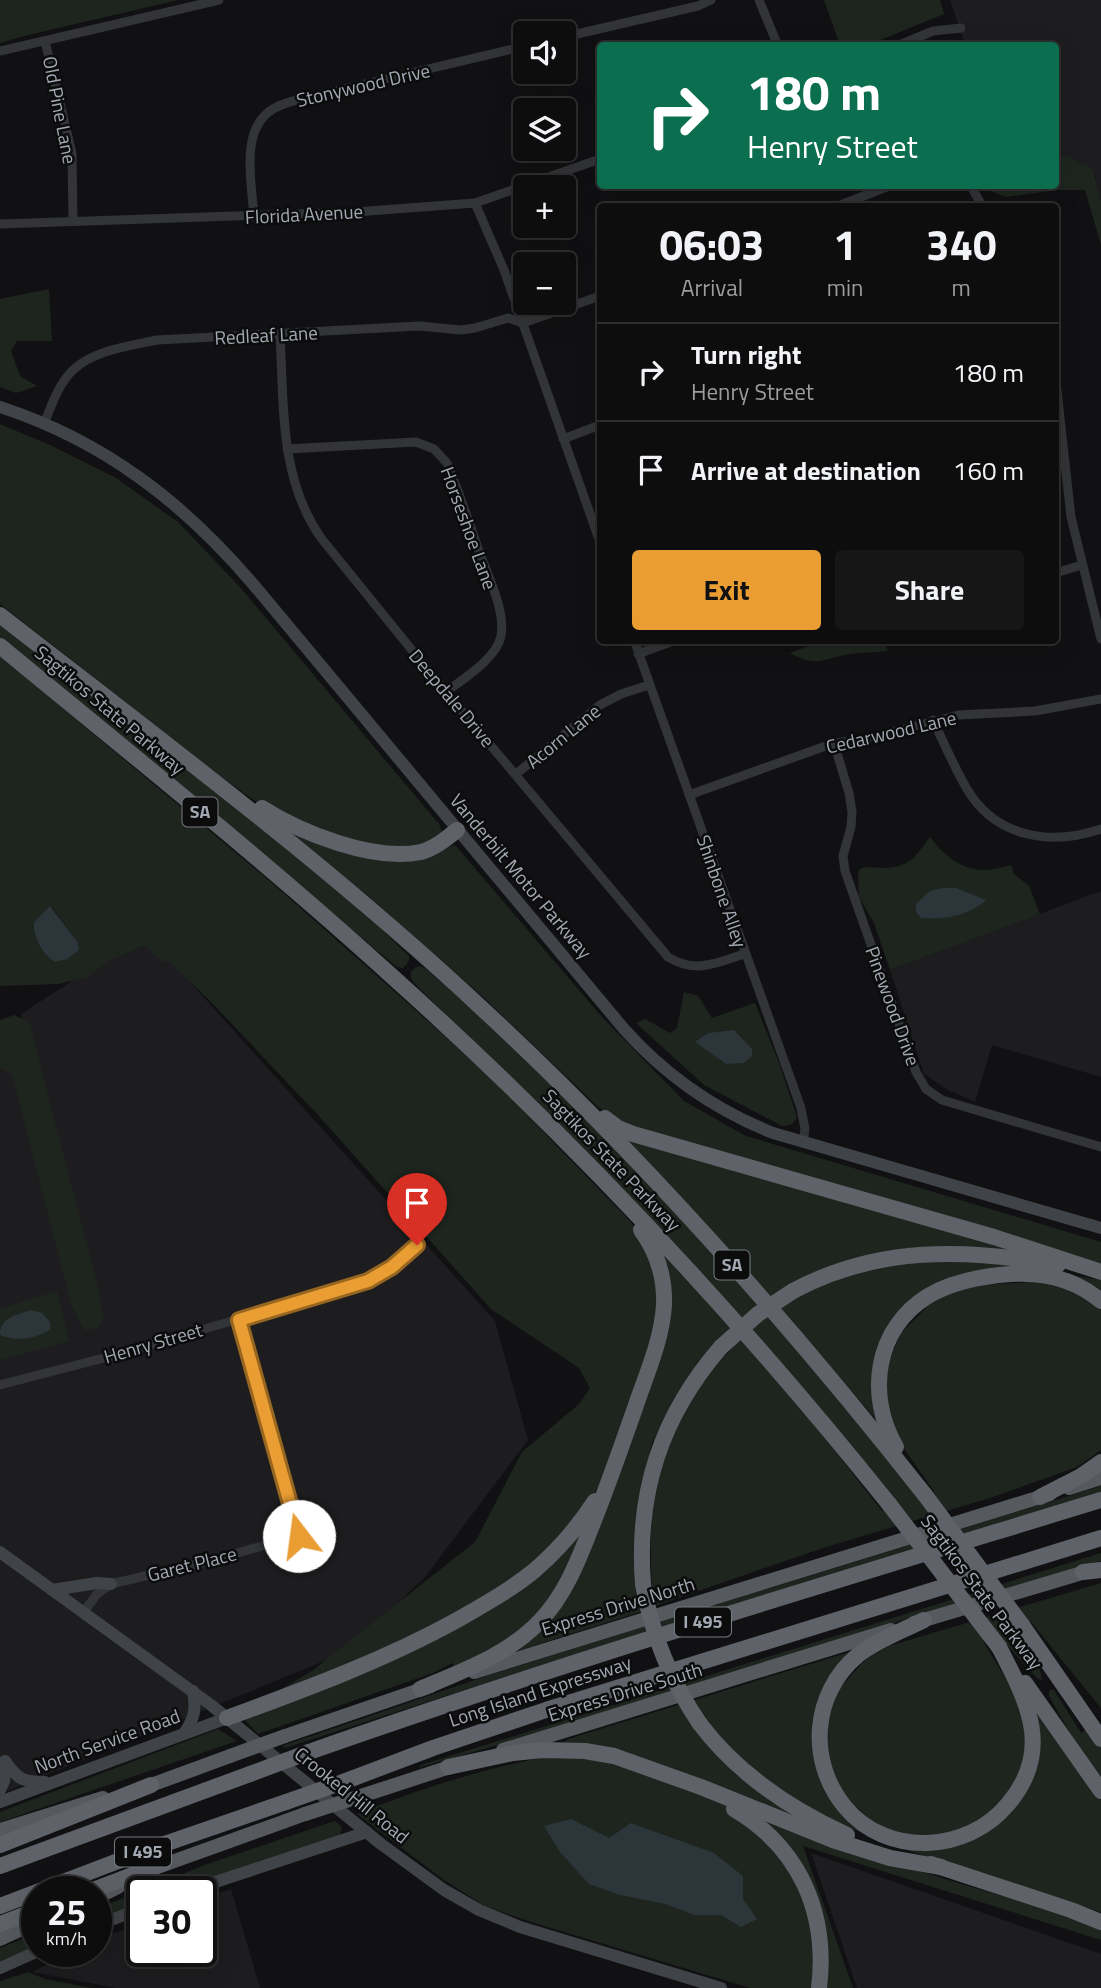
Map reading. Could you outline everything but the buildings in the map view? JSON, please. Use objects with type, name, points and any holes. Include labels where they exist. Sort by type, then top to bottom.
[{"type":"highway","name":"Sagtikos State Parkway","points":[[0,615],[353,893],[458,986],[622,1145],[723,1254],[853,1405],[925,1495],[1022,1625],[1101,1739]]},
{"type":"highway","name":"Sagtikos State Parkway","points":[[0,646],[365,951],[523,1099],[616,1193],[743,1331],[889,1504],[999,1647],[1101,1791]]},
{"type":"highway","points":[[161,741],[210,770],[275,817],[324,839],[372,850],[411,853],[434,847],[457,830]]},
{"type":"highway","points":[[524,1049],[568,1081],[611,1124],[625,1131],[1016,1244],[1101,1273]]},
{"type":"highway","points":[[420,1689],[499,1653],[522,1638],[542,1619],[559,1597],[572,1573],[614,1469],[654,1350],[663,1314],[664,1295],[662,1277],[653,1249],[616,1193]]},
{"type":"highway","points":[[1101,1273],[1005,1258],[916,1254],[842,1269],[793,1291],[758,1314],[721,1347],[682,1399],[657,1454],[643,1514],[641,1543],[643,1584],[657,1645],[677,1688],[700,1724],[719,1748],[741,1769],[796,1809],[857,1839],[1101,1922]]},
{"type":"highway","points":[[925,1495],[890,1437],[880,1409],[880,1368],[890,1339],[902,1320],[921,1301],[937,1291],[968,1280],[1003,1275],[1042,1275],[1066,1280],[1089,1291],[1101,1301]]},
{"type":"highway","points":[[1040,1497],[1081,1476],[1101,1462]]},
{"type":"highway","points":[[227,1718],[387,1655],[450,1624],[507,1591],[535,1570],[569,1536],[594,1503],[614,1469]]},
{"type":"highway","name":"Express Drive North","points":[[0,1830],[73,1806],[151,1786],[420,1689],[1101,1478]]},
{"type":"highway","name":"Long Island Expressway","points":[[0,1866],[309,1752],[536,1674],[1101,1500]]},
{"type":"highway","name":"Long Island Expressway","points":[[0,1906],[147,1850],[546,1710],[1101,1538]]},
{"type":"highway","points":[[1083,1572],[1101,1569]]},
{"type":"highway","name":"Express Drive South","points":[[112,1890],[164,1863],[361,1796],[1083,1572]]},
{"type":"highway","points":[[924,1620],[869,1647],[858,1656],[834,1683],[821,1717],[820,1754],[826,1777],[846,1809],[883,1835],[921,1844],[955,1840],[976,1832],[995,1818],[1018,1790],[1031,1758],[1032,1725],[1024,1695],[999,1647]]},
{"type":"highway","points":[[1022,1625],[1101,1721]]},
{"type":"highway","points":[[448,1768],[513,1753],[557,1749],[614,1756],[833,1840],[890,1858],[941,1867]]},
{"type":"highway","points":[[657,1771],[745,1815],[769,1834],[788,1856],[803,1878],[815,1914],[821,1953],[819,1988]]},
{"type":"highway","points":[[0,1845],[151,1786]]},
{"type":"highway","points":[[112,1883],[164,1863]]},
{"type":"highway","points":[[1041,1900],[1073,1918],[1101,1929]]},
{"type":"highway","points":[[0,1924],[21,1916]]},
{"type":"highway","points":[[0,1939],[21,1930]]},
{"type":"main road","name":"Vanderbilt Motor Parkway","points":[[0,407],[92,447],[135,473],[207,533],[624,1029],[654,1060],[691,1090],[727,1113],[803,1143],[1101,1228]]},
{"type":"main road","name":"Crooked Hill Road","points":[[0,1552],[193,1691],[366,1832],[444,1890],[500,1920],[561,1941],[721,1988]]},
{"type":"main road","points":[[52,1590],[97,1583],[111,1584]]},
{"type":"main road","points":[[185,1732],[196,1711],[193,1691]]},
{"type":"main road","name":"North Service Road","points":[[0,1802],[227,1718]]},
{"type":"main road","points":[[0,1790],[4,1781],[5,1761],[20,1778],[52,1782]]},
{"type":"main road","points":[[217,1881],[366,1832]]},
{"type":"main road","points":[[0,1968],[21,1959]]},
{"type":"street","points":[[0,51],[219,0]]},
{"type":"street","points":[[576,34],[698,6],[711,0]]},
{"type":"street","points":[[759,0],[776,42]]},
{"type":"street","points":[[907,42],[933,31],[961,28]]},
{"type":"street","name":"Old Pine Lane","points":[[46,41],[72,153],[74,221]]},
{"type":"street","name":"Stonywood Drive","points":[[254,217],[250,160],[254,132],[272,109],[310,97],[513,49]]},
{"type":"street","name":"Florida Avenue","points":[[0,224],[254,217],[475,203],[597,160]]},
{"type":"street","points":[[846,203],[881,189]]},
{"type":"street","points":[[475,203],[504,270],[597,532]]},
{"type":"street","name":"Redleaf Lane","points":[[44,424],[66,380],[85,360],[157,340],[419,326],[461,330],[508,318],[523,323],[597,297]]},
{"type":"street","name":"Deepdale Drive","points":[[280,335],[287,449],[296,490],[310,522],[446,692],[668,957],[678,964],[692,967],[708,966],[744,954]]},
{"type":"street","points":[[1059,409],[1071,517],[1101,639]]},
{"type":"street","points":[[563,439],[597,426]]},
{"type":"street","name":"Horseshoe Lane","points":[[287,449],[416,442],[434,449],[447,463],[492,586],[501,619],[501,638],[481,666],[446,692]]},
{"type":"street","points":[[1059,572],[1082,565]]},
{"type":"street","name":"Shinbone Alley","points":[[635,644],[801,1108],[805,1129],[803,1143]]},
{"type":"street","points":[[638,654],[665,644]]},
{"type":"street","name":"Acorn Lane","points":[[516,774],[600,705],[621,694],[649,685]]},
{"type":"street","name":"Cedarwood Lane","points":[[689,796],[834,743],[861,740],[958,715],[1035,711],[1101,699]]},
{"type":"street","points":[[933,720],[968,791],[989,815],[1013,830],[1035,836],[1076,836],[1101,829]]},
{"type":"street","name":"Pinewood Drive","points":[[834,743],[852,812],[843,856],[845,872],[900,1030],[916,1072],[926,1089],[942,1100],[1101,1147]]},
{"type":"street","name":"Henry Street","points":[[0,1385],[239,1320],[368,1281],[392,1267],[417,1245]]},
{"type":"street","name":"Garet Place","points":[[111,1584],[299,1536],[239,1320]]},
{"type":"street","points":[[83,1613],[97,1594],[111,1584]]},
{"type":"shaded area","points":[[0,0],[178,0],[0,43]]},
{"type":"shaded area","points":[[824,0],[940,0],[944,14],[875,42],[839,42]]},
{"type":"shaded area","points":[[950,0],[1101,0],[1101,204],[1095,175],[1059,173],[1059,42],[964,42]]},
{"type":"shaded area","points":[[1067,156],[1093,170],[1101,202],[1101,245],[1085,190],[1058,190],[1006,197],[985,189],[1059,189],[1059,157]]},
{"type":"shaded area","points":[[49,289],[52,341],[17,341],[11,351],[20,376],[37,386],[16,393],[0,387],[0,299]]},
{"type":"shaded area","points":[[0,424],[116,478],[178,522],[239,586],[439,824],[441,837],[413,849],[364,846],[286,819],[219,775],[0,604]]},
{"type":"shaded area","points":[[0,623],[342,891],[409,956],[409,961],[403,968],[397,967],[0,639]]},
{"type":"shaded area","points":[[814,644],[884,644],[888,651],[849,654],[813,661],[790,653]]},
{"type":"shaded area","points":[[0,656],[278,888],[485,1072],[631,1222],[648,1249],[659,1276],[658,1315],[637,1395],[606,1475],[576,1522],[526,1572],[449,1621],[266,1698],[312,1671],[475,1542],[522,1452],[579,1404],[590,1388],[579,1368],[491,1309],[318,1115],[212,1003],[167,960],[161,961],[144,945],[109,961],[87,977],[58,984],[0,986]],"holes":[[[51,906],[77,941],[34,922]]]},
{"type":"shaded area","points":[[272,821],[424,857],[455,845],[602,1017],[684,1101],[746,1136],[1101,1242],[1101,1264],[627,1127],[597,1106],[481,995],[368,896]]},
{"type":"shaded area","points":[[930,837],[947,855],[965,866],[986,870],[1011,865],[1014,874],[1029,886],[1040,914],[890,970],[874,923],[859,897],[858,873],[863,868],[891,867],[906,863],[916,856]]},
{"type":"shaded area","points":[[956,888],[986,900],[972,910],[955,916],[921,918],[916,912],[916,904],[930,891]]},
{"type":"shaded area","points":[[1101,891],[1101,1077],[992,1045],[975,1102],[948,1090],[924,1074],[890,970]]},
{"type":"shaded area","points":[[50,906],[77,941],[79,950],[67,959],[55,962],[42,950],[34,928],[34,922]]},
{"type":"shaded area","points":[[146,933],[495,1321],[528,1440],[425,1577],[346,1652],[0,1794],[0,1056],[28,1049],[21,1014]]},
{"type":"shaded area","points":[[420,966],[534,1063],[713,1249],[922,1501],[934,1491],[897,1439],[884,1404],[885,1370],[901,1333],[934,1300],[973,1285],[1039,1282],[1074,1290],[1101,1308],[1101,1450],[1077,1467],[993,1497],[823,1548],[655,1606],[651,1529],[662,1461],[679,1418],[691,1398],[734,1346],[724,1336],[691,1372],[652,1443],[637,1514],[643,1611],[520,1650],[519,1647],[553,1617],[646,1395],[662,1254],[668,1257],[777,1377],[882,1511],[895,1502],[596,1163],[415,984],[411,972]]},
{"type":"shaded area","points":[[684,992],[698,996],[712,1018],[755,1003],[797,1117],[793,1123],[782,1126],[704,1085],[636,1023],[645,1019],[670,1033],[677,1028]]},
{"type":"shaded area","points":[[14,1015],[29,1022],[99,1292],[104,1319],[98,1328],[85,1330],[72,1307],[12,1074],[0,1068],[0,1020]]},
{"type":"shaded area","points":[[734,1030],[752,1049],[752,1056],[744,1063],[726,1064],[695,1042],[708,1033]]},
{"type":"shaded area","points":[[614,1129],[662,1147],[967,1234],[1009,1251],[933,1247],[878,1253],[825,1269],[792,1285],[798,1297],[852,1271],[902,1261],[991,1262],[1101,1280],[1101,1294],[1060,1276],[1013,1270],[988,1271],[964,1277],[941,1285],[920,1297],[902,1313],[889,1332],[880,1355],[877,1381],[881,1425],[783,1312]]},
{"type":"shaded area","points":[[57,1291],[69,1341],[0,1360],[0,1309]]},
{"type":"shaded area","points":[[31,1310],[42,1313],[50,1322],[50,1330],[25,1338],[0,1335],[6,1320]]},
{"type":"shaded area","points":[[1101,1486],[1101,1492],[285,1748],[282,1746],[492,1674]]},
{"type":"shaded area","points":[[580,1531],[585,1534],[575,1557],[536,1619],[488,1654],[454,1666],[452,1663],[433,1673],[258,1734],[245,1720],[402,1655]]},
{"type":"shaded area","points":[[1101,1553],[1101,1561],[417,1768],[421,1765]]},
{"type":"shaded area","points":[[1101,1583],[1101,1708],[1031,1622],[1019,1631],[1036,1661],[1042,1680],[1037,1678],[995,1632],[983,1641],[1022,1706],[1028,1738],[1020,1780],[993,1815],[953,1835],[911,1838],[875,1825],[842,1793],[827,1756],[828,1715],[839,1689],[866,1659],[889,1646]]},
{"type":"shaded area","points":[[856,1650],[828,1680],[817,1754],[848,1815],[939,1848],[1026,1787],[1035,1718],[1042,1715],[1101,1800],[1101,1912],[910,1851],[835,1822],[792,1797],[695,1729],[735,1774],[808,1825],[562,1743]]},
{"type":"shaded area","points":[[1049,1690],[1054,1690],[1081,1733],[1087,1728],[1101,1748],[1101,1780],[1073,1738],[1049,1696]]},
{"type":"shaded area","points":[[218,1729],[237,1741],[0,1822],[0,1812]]},
{"type":"shaded area","points":[[546,1757],[592,1758],[651,1771],[800,1835],[1101,1926],[1101,1940],[803,1846],[853,1988],[750,1988],[485,1906],[444,1880],[357,1814],[450,1781]]},
{"type":"shaded area","points":[[571,1819],[609,1838],[631,1823],[714,1853],[743,1876],[743,1899],[757,1919],[741,1927],[721,1915],[694,1915],[666,1904],[620,1895],[589,1884],[560,1852],[544,1826]]},
{"type":"shaded area","points":[[335,1821],[342,1827],[340,1835],[335,1838],[217,1876],[177,1876]]},
{"type":"shaded area","points":[[811,1853],[1101,1954],[1101,1988],[857,1988]]},
{"type":"shaded area","points":[[231,1889],[260,1988],[116,1988],[32,1972],[42,1967],[112,1967],[112,1934],[126,1929],[126,1967],[217,1967],[217,1894]]},
{"type":"shaded area","points":[[126,1897],[126,1909],[112,1914],[112,1903]]},
{"type":"shaded area","points":[[21,1939],[21,1952],[0,1961],[0,1948]]},
{"type":"shaded area","points":[[28,1972],[45,1979],[92,1988],[0,1988],[0,1981]]},
{"type":"route","points":[[299,1536],[239,1320],[368,1281],[392,1267],[417,1245]]}]
